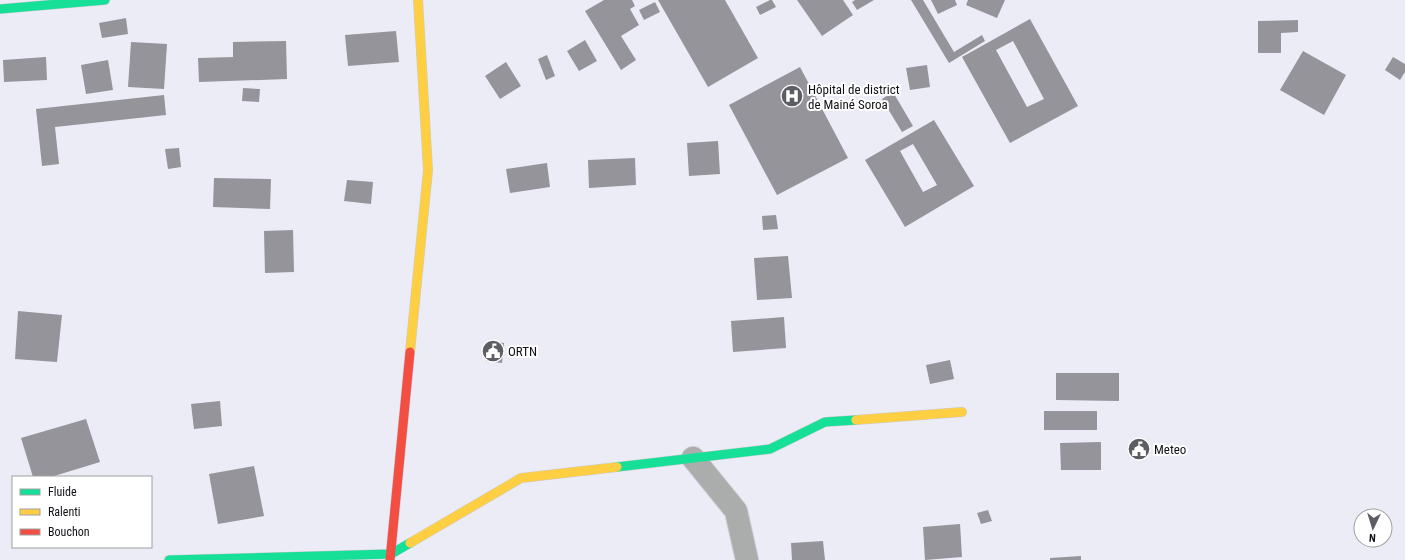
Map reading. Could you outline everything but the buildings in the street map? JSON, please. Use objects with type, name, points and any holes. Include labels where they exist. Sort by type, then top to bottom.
[{"type":"street","points":[[0,9],[105,0]]},
{"type":"street","points":[[391,557],[428,170],[418,0]]},
{"type":"street","points":[[169,560],[391,557],[521,478],[770,449],[825,422],[962,412]]},
{"type":"street","points":[[693,458],[736,511],[747,560]]},
{"type":"traffic: fast","points":[[0,9],[105,0]]},
{"type":"traffic: fast","points":[[617,467],[770,449],[825,422],[856,420]]},
{"type":"traffic: fast","points":[[169,560],[391,554],[410,543]]},
{"type":"traffic: slow","points":[[410,352],[428,170],[418,0]]},
{"type":"traffic: slow","points":[[856,420],[962,412]]},
{"type":"traffic: slow","points":[[410,543],[521,478],[617,467]]},
{"type":"traffic: jam","points":[[390,560],[410,352]]},
{"type":"place","name":"Hôpital de district de Mainé Soroa","points":[[792,96]]},
{"type":"place","name":"ORTN","points":[[493,351]]},
{"type":"place","name":"Meteo","points":[[1139,449]]}]
